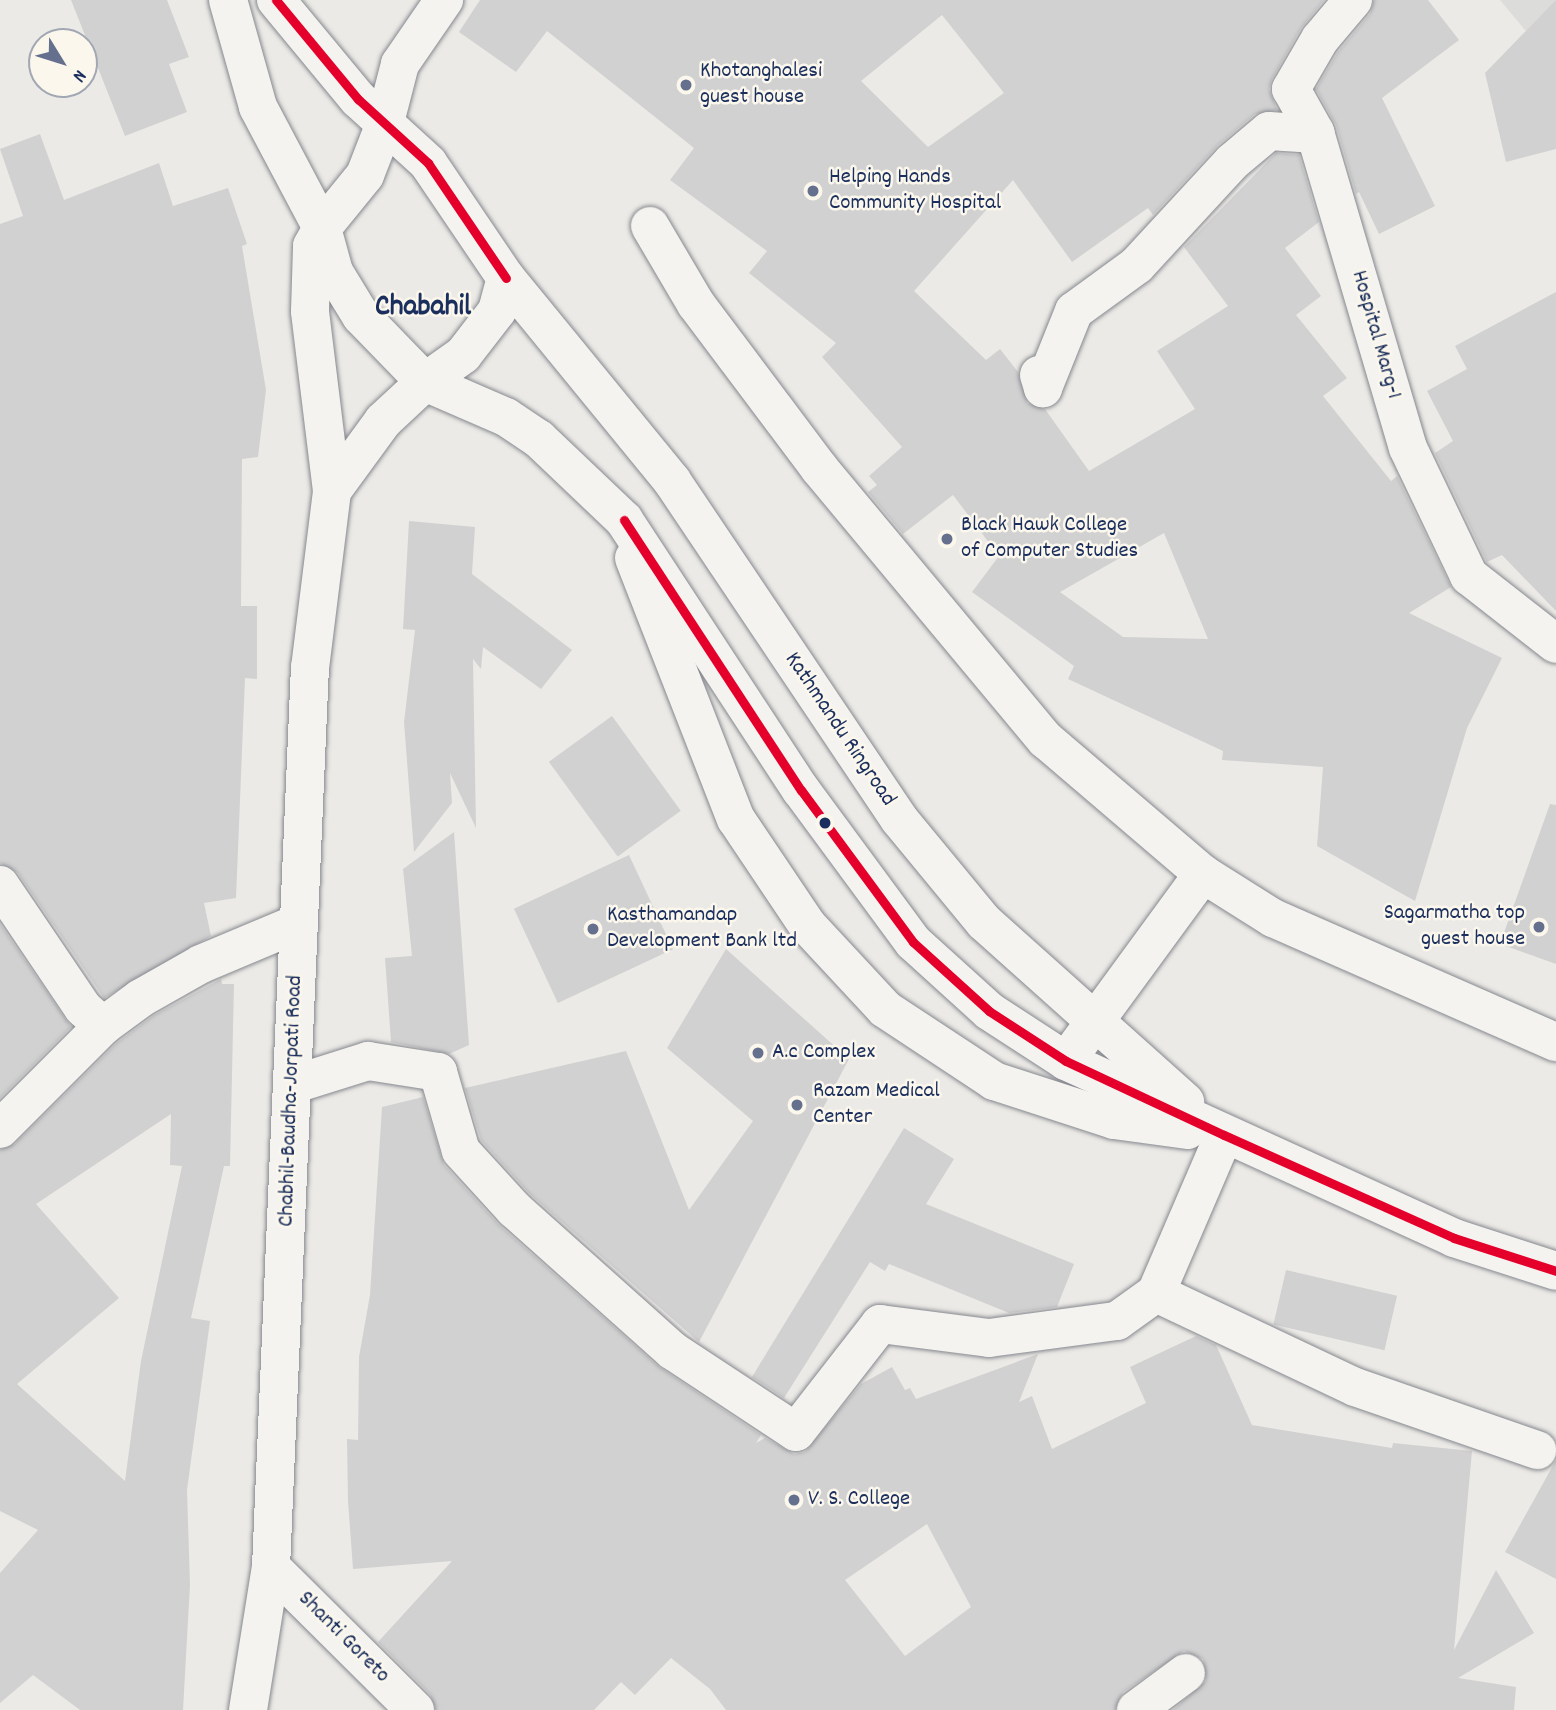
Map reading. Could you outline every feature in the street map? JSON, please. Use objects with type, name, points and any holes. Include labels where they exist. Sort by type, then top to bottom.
[{"type":"main road","points":[[228,0],[258,107],[322,228],[334,272],[362,316],[425,382]]},
{"type":"main road","name":"Kathmandu Ringroad","points":[[276,0],[384,126],[428,163],[506,278],[672,481],[900,819],[984,922],[1093,1023],[1224,1135]]},
{"type":"main road","points":[[332,491],[310,311],[312,246],[322,228],[365,175],[384,126],[400,64],[444,0]]},
{"type":"main road","name":"Hospital Marg-1","points":[[1353,0],[1320,39],[1292,89],[1316,134],[1413,460],[1469,576],[1556,644]]},
{"type":"main road","points":[[1039,375],[1043,388],[1074,311],[1137,265],[1232,162],[1269,131],[1316,134]]},
{"type":"main road","points":[[650,226],[696,304],[819,468],[1046,740],[1203,874],[1298,933],[1471,1003],[1552,1032]]},
{"type":"main road","points":[[332,491],[383,421],[425,382],[463,355],[497,311],[506,278]]},
{"type":"main road","name":"Kathmandu Ringroad","points":[[425,382],[506,417],[539,439],[624,520],[801,790],[913,942],[989,1011],[1066,1061],[1224,1135],[1454,1238],[1556,1270]]},
{"type":"main road","name":"Chabhil-Baudha-Jorpati Road","points":[[248,1710],[271,1567],[295,1084],[296,924],[310,668],[332,491]]},
{"type":"main road","points":[[295,1084],[368,1061],[438,1072],[461,1151],[514,1209],[673,1351],[796,1432],[880,1324],[989,1338],[1117,1321],[1156,1293],[1224,1135],[1114,1120],[994,1082],[885,1009],[808,926],[736,819],[641,584],[624,520]]},
{"type":"main road","points":[[1066,1061],[1203,874]]},
{"type":"main road","points":[[0,885],[93,1017]]},
{"type":"main road","points":[[0,1129],[93,1017],[201,964],[296,924]]},
{"type":"main road","points":[[1156,1293],[1355,1387],[1537,1450]]},
{"type":"main road","name":"Shanti Goreto","points":[[271,1567],[415,1710]]},
{"type":"main road","points":[[1136,1710],[1186,1673]]},
{"type":"shaded area","points":[[1500,0],[1556,0],[1556,59],[1525,30]]},
{"type":"building","points":[[71,0],[167,0],[189,57],[169,64],[187,112],[125,136],[98,68],[98,28],[82,28]]},
{"type":"building","points":[[480,0],[1324,0],[1301,28],[1272,79],[1269,89],[1277,110],[1255,114],[1218,145],[1153,215],[1148,208],[1072,262],[1013,180],[914,291],[986,360],[1000,349],[1018,372],[1027,403],[1045,409],[1089,471],[1195,409],[1157,351],[1228,306],[1184,247],[1276,153],[1299,155],[1319,222],[1285,248],[1321,296],[1296,315],[1347,378],[1323,396],[1391,481],[1397,476],[1451,587],[1409,613],[1502,658],[1467,728],[1415,901],[1317,846],[1323,767],[1222,760],[1223,751],[1068,679],[1074,666],[972,592],[999,556],[953,495],[903,534],[868,492],[877,485],[869,476],[902,447],[822,357],[836,343],[749,273],[767,251],[670,180],[694,148],[547,31],[516,72],[459,32]],"holes":[[[942,15],[1004,93],[928,147],[861,81]],[[1164,533],[1208,639],[1123,637],[1060,592]]]},
{"type":"building","points":[[1374,0],[1428,0],[1459,40],[1382,98],[1435,206],[1379,234],[1359,192],[1356,194],[1336,125],[1316,89],[1338,52],[1370,14]]},
{"type":"building","points":[[1556,0],[1556,149],[1506,162],[1485,73]]},
{"type":"building","points":[[40,134],[64,200],[159,163],[173,206],[228,188],[247,244],[242,246],[266,390],[258,457],[242,459],[241,606],[257,606],[257,679],[245,678],[236,898],[204,903],[211,936],[104,998],[18,873],[0,863],[0,224],[23,216],[0,149]]},
{"type":"building","points":[[1556,292],[1556,611],[1502,555],[1487,562],[1435,453],[1453,441],[1427,391],[1467,369],[1455,346]]},
{"type":"building","points":[[409,521],[475,527],[472,574],[572,650],[541,689],[483,647],[481,669],[473,659],[476,828],[450,773],[452,803],[414,852],[404,722],[415,630],[403,629]]},
{"type":"building","points":[[612,716],[681,811],[618,857],[549,762]]},
{"type":"building","points":[[1550,804],[1556,805],[1556,964],[1500,944]]},
{"type":"building","points":[[454,832],[469,1045],[449,1054],[391,1042],[385,958],[412,956],[403,869]]},
{"type":"building","name":"Kasthamandap Development Bank ltd","points":[[629,855],[673,949],[558,1003],[514,909]]},
{"type":"building","points":[[0,924],[71,1027],[0,1098]]},
{"type":"building","points":[[726,949],[849,1059],[699,1342],[529,1193],[481,1140],[465,1088],[626,1051],[689,1210],[753,1121],[667,1048]]},
{"type":"building","points":[[221,979],[222,984],[234,984],[230,1166],[224,1166],[191,1318],[210,1321],[187,1490],[190,1585],[183,1710],[80,1710],[33,1675],[0,1703],[0,1573],[38,1530],[0,1511],[0,1150],[15,1144],[117,1043],[153,1016]],"holes":[[[171,1114],[170,1165],[182,1166],[141,1361],[125,1481],[17,1384],[119,1298],[36,1204]]]},
{"type":"building","points":[[423,1097],[444,1165],[498,1224],[659,1367],[761,1435],[756,1443],[765,1438],[794,1454],[805,1452],[861,1384],[892,1367],[905,1390],[910,1388],[916,1399],[1038,1354],[1019,1402],[1032,1396],[1052,1449],[1146,1403],[1130,1367],[1196,1336],[1216,1345],[1252,1425],[1392,1448],[1393,1443],[1472,1451],[1454,1650],[1496,1570],[1534,1633],[1458,1678],[1516,1687],[1514,1710],[1173,1710],[1206,1681],[1203,1659],[1184,1651],[1123,1692],[1115,1710],[726,1710],[710,1689],[671,1658],[635,1695],[621,1682],[594,1710],[436,1710],[430,1694],[378,1642],[452,1561],[353,1569],[347,1439],[358,1440],[359,1357],[370,1295],[382,1107]],"holes":[[[927,1524],[971,1607],[905,1656],[845,1580]]]},
{"type":"building","points":[[904,1128],[954,1159],[926,1204],[1074,1264],[1057,1307],[1009,1313],[889,1264],[885,1271],[870,1262],[784,1398],[752,1377]]},
{"type":"building","points":[[1286,1270],[1397,1296],[1384,1350],[1273,1325]]},
{"type":"building","points":[[1556,1460],[1556,1579],[1505,1552]]},
{"type":"transit line","points":[[276,0],[358,99],[428,163],[506,278]]},
{"type":"transit line","points":[[624,520],[801,790],[913,942],[989,1011],[1066,1061],[1224,1135],[1454,1238],[1556,1271]]},
{"type":"place","name":"Khotanghalesi guest house","points":[[686,85]]},
{"type":"place","name":"Helping Hands Community Hospital","points":[[813,191]]},
{"type":"place","name":"Black Hawk College of Computer Studies","points":[[947,539]]},
{"type":"place","name":"Sagarmatha top guest house","points":[[1539,927]]},
{"type":"place","name":"Kasthamandap Development Bank ltd","points":[[593,929]]},
{"type":"place","name":"A.c Complex","points":[[758,1053]]},
{"type":"place","name":"Razam Medical Center","points":[[797,1105]]},
{"type":"place","name":"V. S. College","points":[[794,1500]]},
{"type":"district","name":"Chabahil","points":[[423,309]]}]
